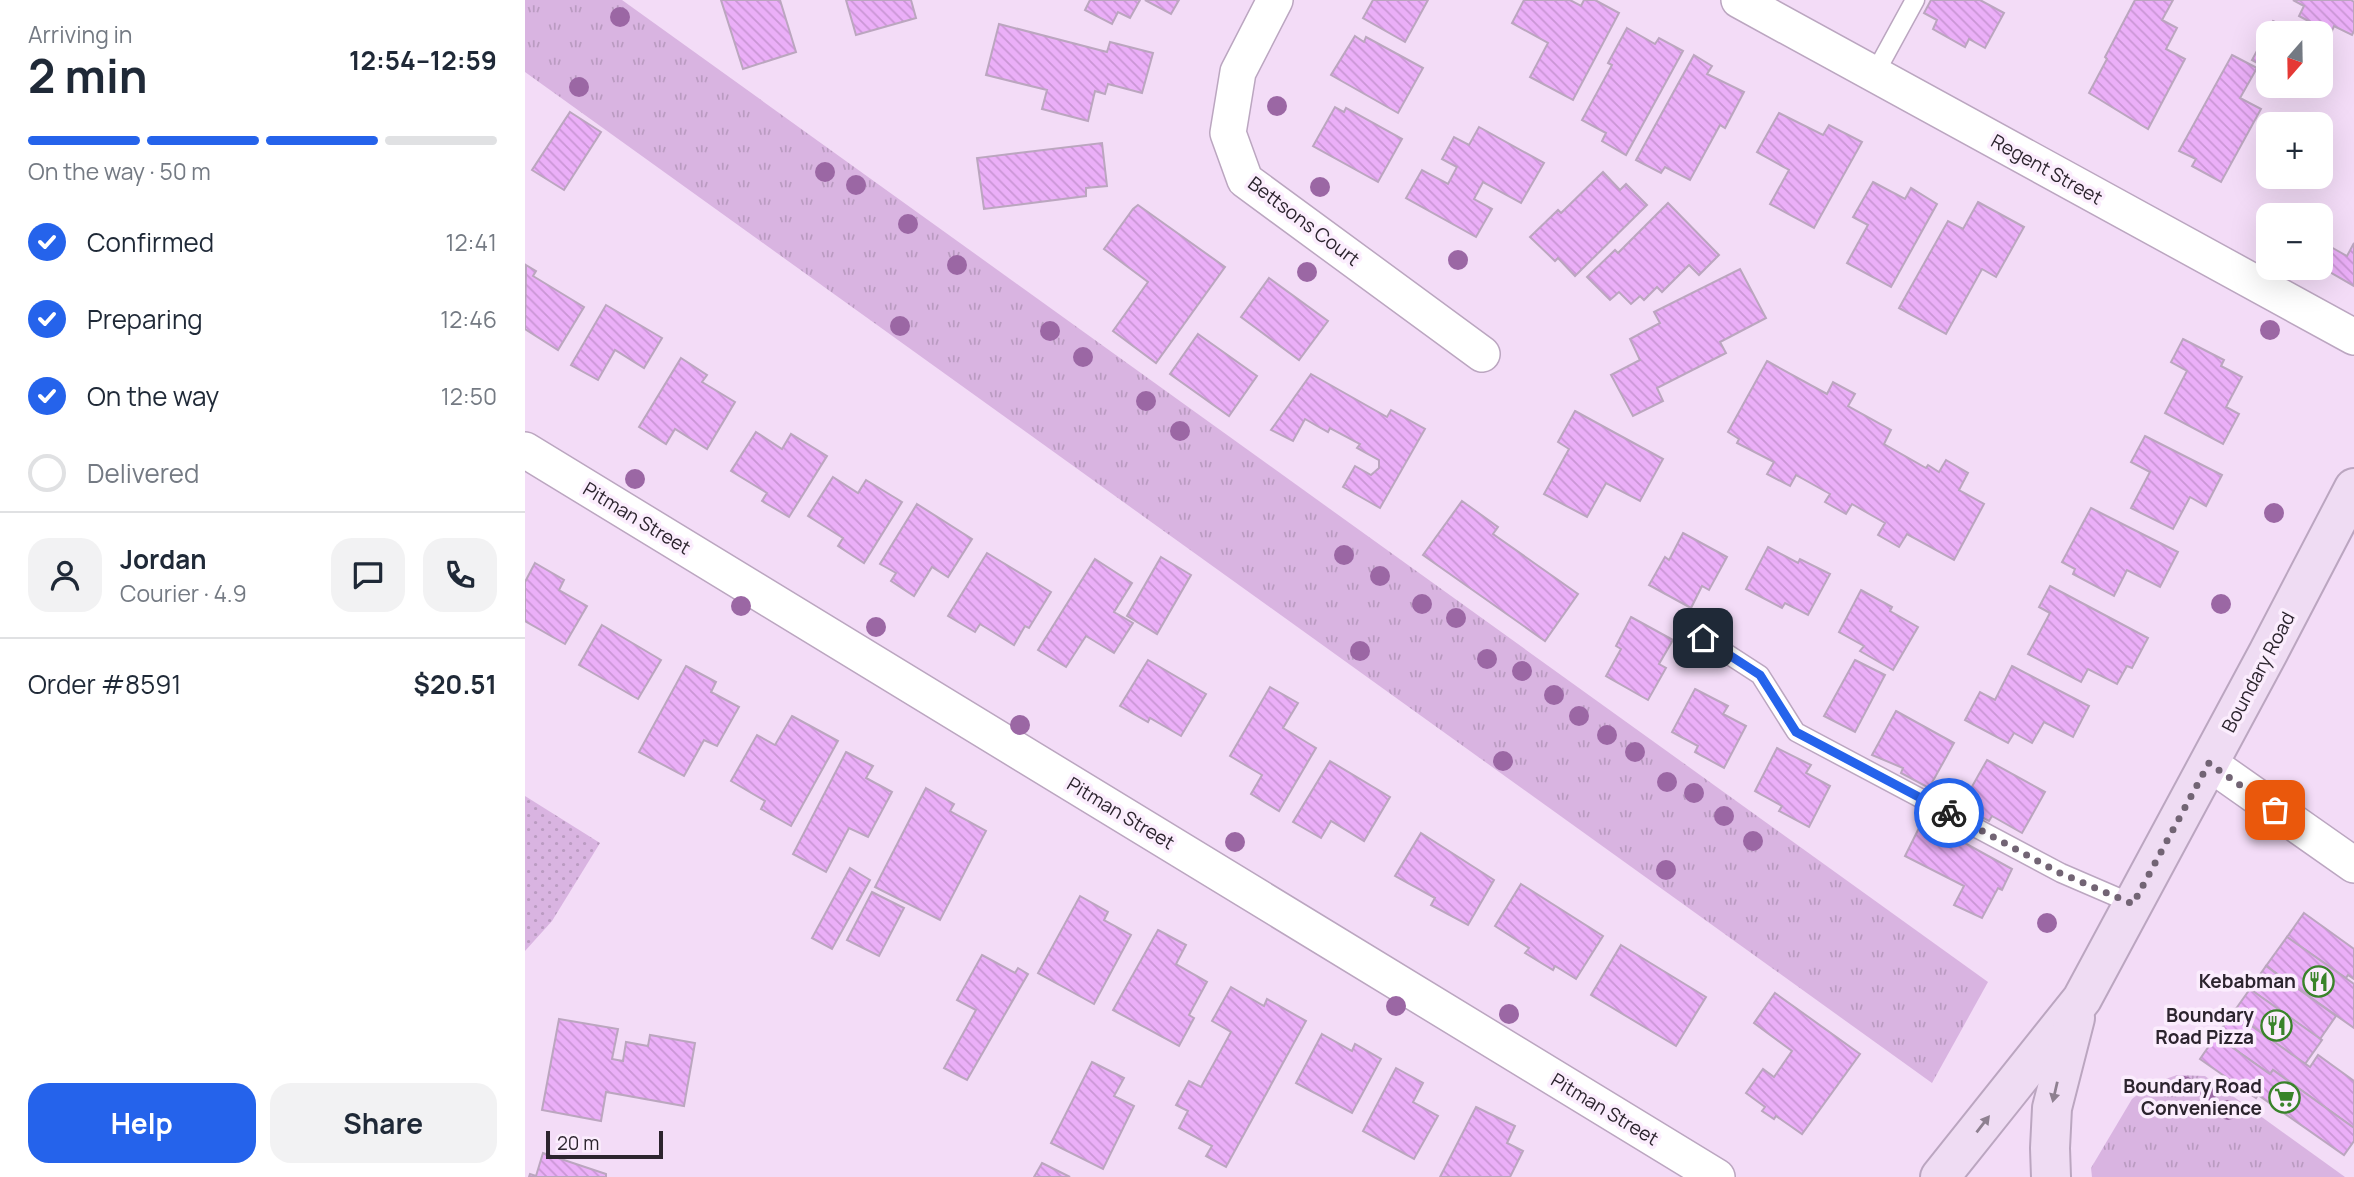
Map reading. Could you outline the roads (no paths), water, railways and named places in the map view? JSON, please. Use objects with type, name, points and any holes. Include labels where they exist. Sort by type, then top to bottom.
[{"type":"main road","name":"Boundary Road","points":[[1940,1177],[2080,1002],[2354,488]]},
{"type":"main road","name":"Boundary Road","points":[[2051,1177],[2052,1108],[2080,1002]]},
{"type":"street","name":"Bettsons Court","points":[[1275,0],[1238,72],[1228,133],[1245,180],[1482,354]]},
{"type":"street","name":"Regent Street","points":[[1739,0],[2354,337]]},
{"type":"street","name":"Pitman Street","points":[[525,450],[1717,1177]]},
{"type":"street","points":[[2209,763],[2354,865]]},
{"type":"lane","points":[[1874,75],[1915,0]]},
{"type":"lane","points":[[1703,638],[1760,675],[1796,732],[2060,873],[2133,904]]},
{"type":"place","name":"Kebabman","points":[[2319,981]]},
{"type":"place","name":"Boundary Road Pizza","points":[[2277,1026]]},
{"type":"place","name":"Boundary Road Convenience","points":[[2285,1097]]}]
